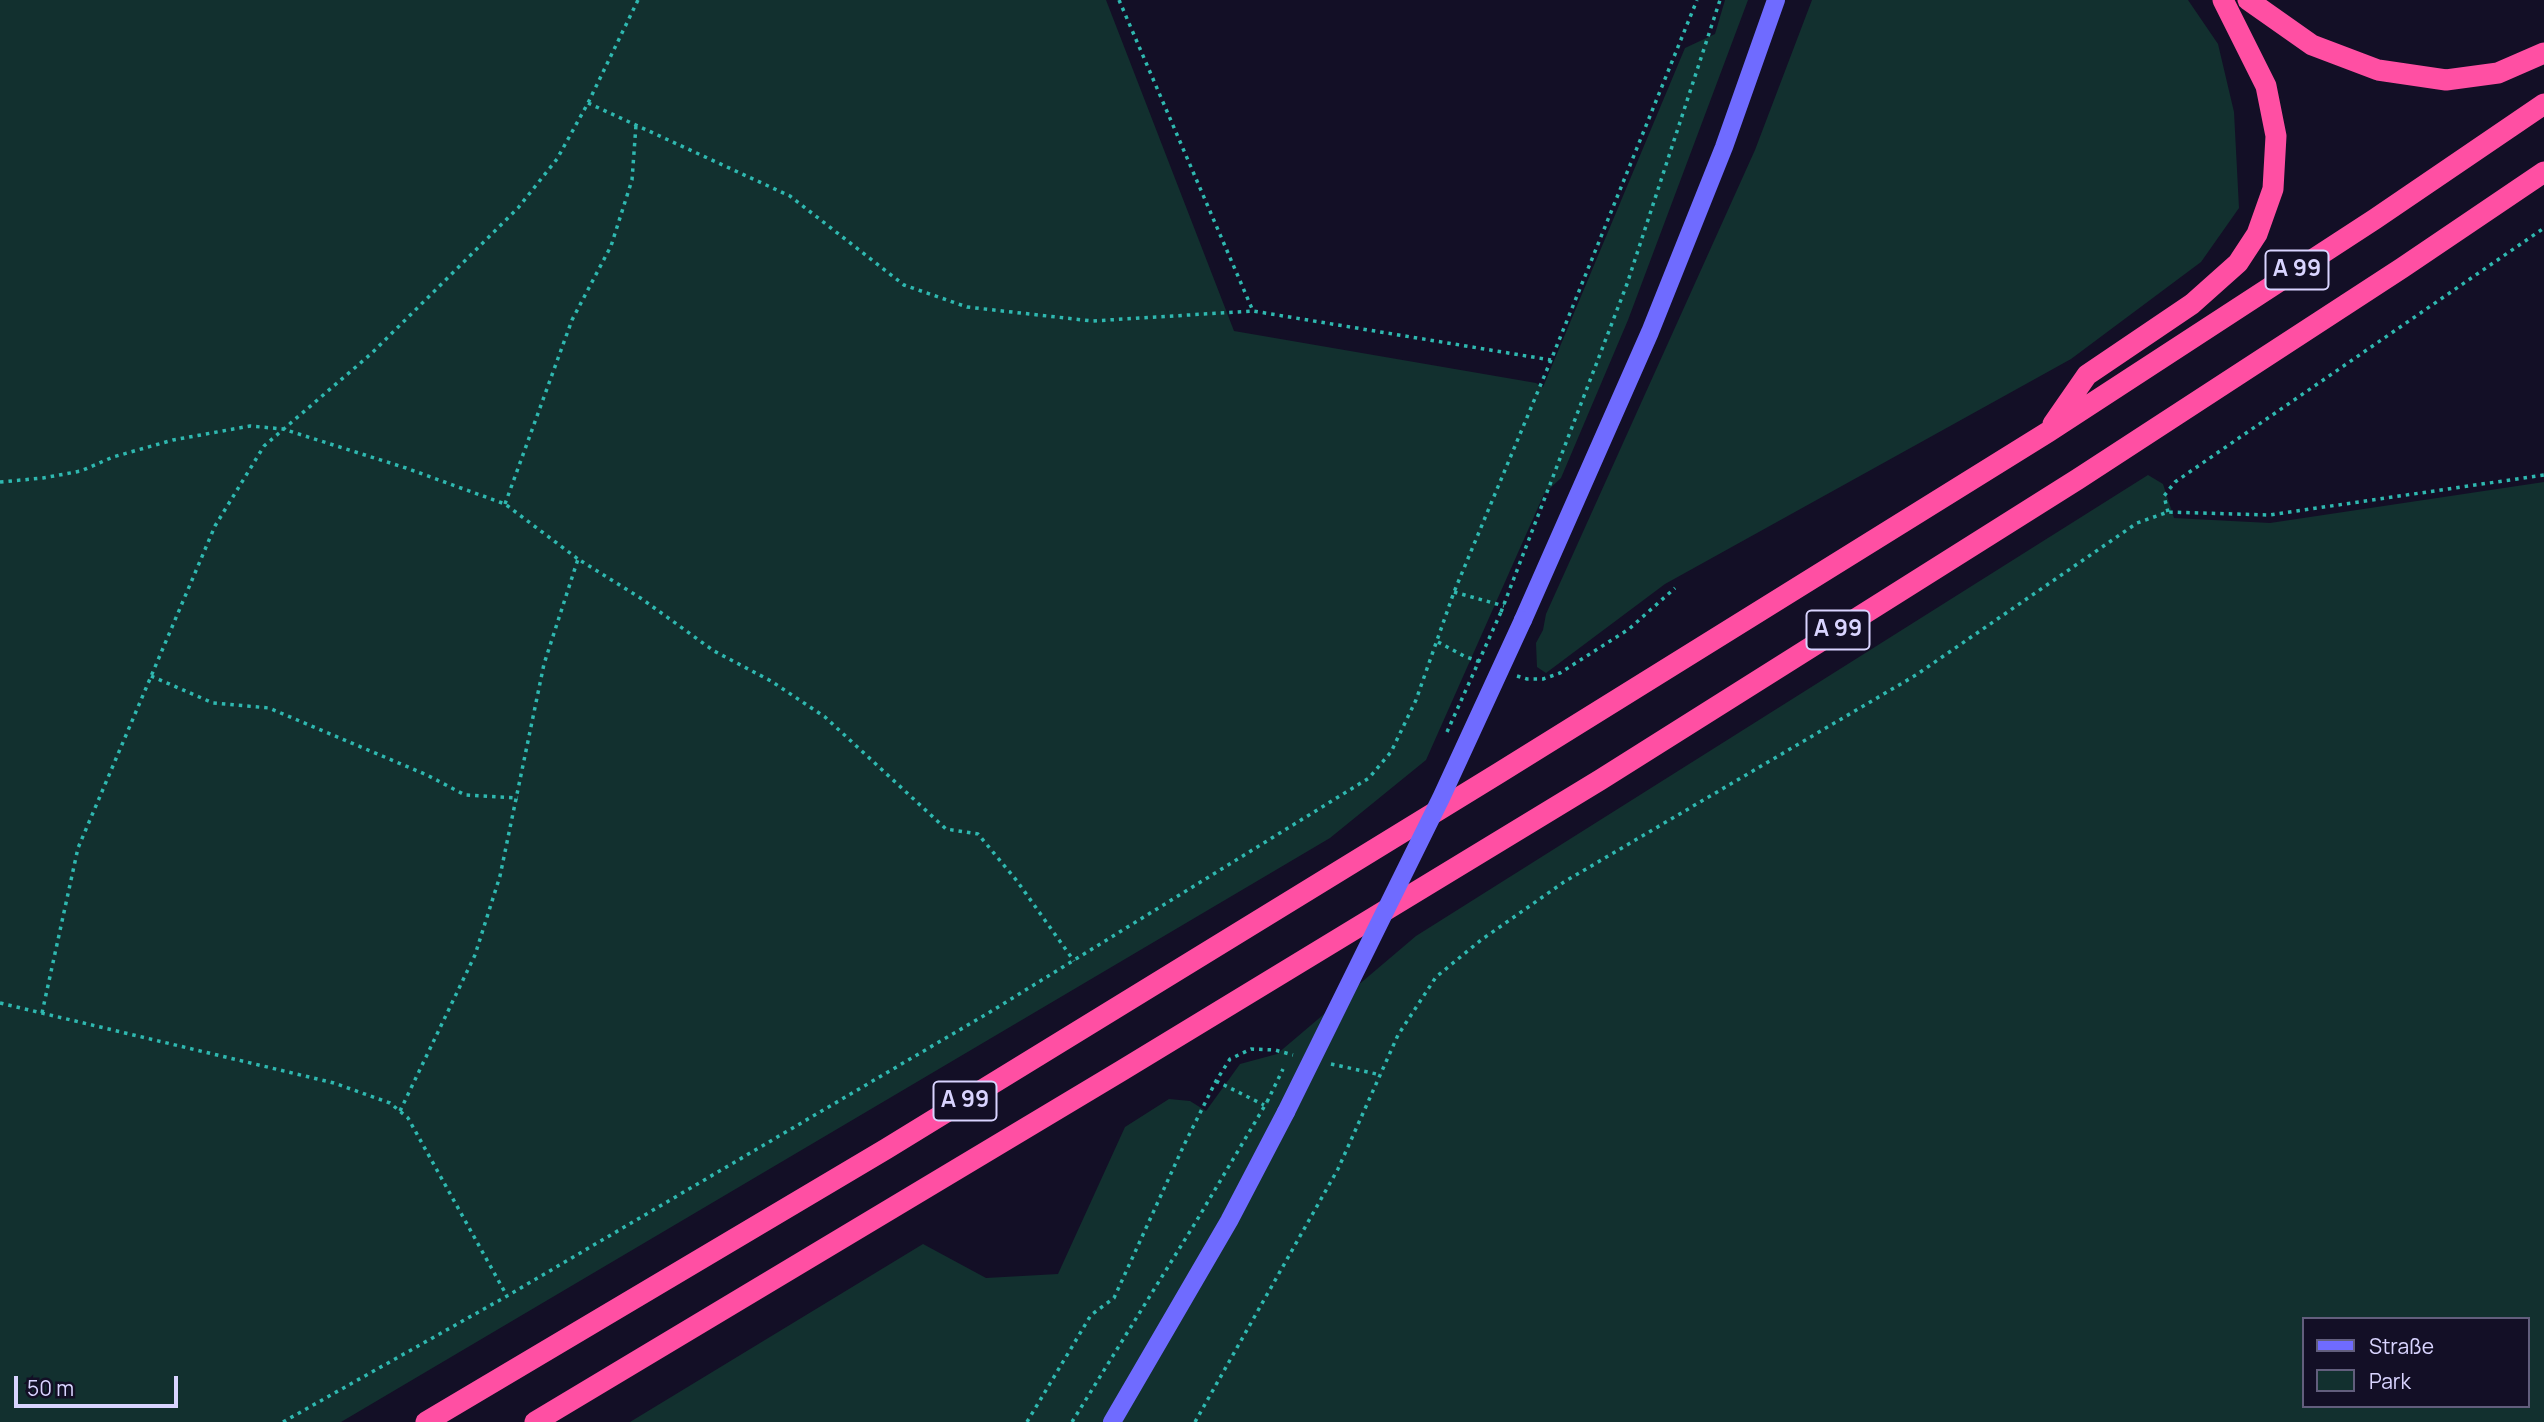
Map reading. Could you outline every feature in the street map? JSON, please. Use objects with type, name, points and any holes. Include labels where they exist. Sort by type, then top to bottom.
[{"type":"highway","points":[[2048,432],[2087,375],[2192,304],[2238,263],[2257,234],[2273,189],[2276,136],[2266,86],[2223,0]]},
{"type":"highway","points":[[2248,0],[2312,45],[2378,71],[2446,80],[2498,73],[2544,53]]},
{"type":"highway","name":"A 99","points":[[426,1422],[886,1149],[2048,432],[2375,219],[2544,104]]},
{"type":"highway","name":"A 99","points":[[535,1422],[1600,780],[2078,479],[2544,172]]},
{"type":"main road","points":[[1112,1422],[1229,1221],[1436,810],[1650,332],[1724,147],[1776,0]]},
{"type":"path","points":[[42,1013],[78,849],[215,526],[264,446],[372,353],[518,208],[557,159],[588,103],[638,0]]},
{"type":"path","points":[[1119,0],[1253,311]]},
{"type":"path","points":[[283,1422],[507,1296],[1073,961],[1369,778],[1391,752],[1416,700],[1454,592],[1697,0]]},
{"type":"path","points":[[1446,734],[1504,606],[1627,284],[1720,0]]},
{"type":"path","points":[[588,103],[790,196],[904,285],[967,307],[1092,321],[1253,311],[1551,360]]},
{"type":"path","points":[[505,504],[572,320],[611,246],[632,180],[636,125]]},
{"type":"path","points":[[2168,512],[2164,496],[2175,482],[2544,228]]},
{"type":"path","points":[[0,482],[81,471],[113,457],[173,440],[250,426],[283,429],[406,468],[505,504],[578,559],[642,599],[713,651],[771,681],[825,716],[946,829],[978,834],[1017,881],[1073,961]]},
{"type":"path","points":[[1195,1422],[1339,1169],[1398,1035],[1436,977],[1481,940],[1564,882],[1916,675],[2137,523],[2168,512],[2269,515],[2544,475]]},
{"type":"path","points":[[400,1111],[475,955],[500,876],[544,664],[578,559]]},
{"type":"path","points":[[1515,675],[1544,680],[1560,673],[1629,629],[1675,588]]},
{"type":"path","points":[[1454,592],[1504,606]]},
{"type":"path","points":[[1438,642],[1489,666]]},
{"type":"path","points":[[151,676],[213,703],[269,708],[427,775],[465,795],[518,798]]},
{"type":"path","points":[[0,1003],[334,1083],[390,1103],[408,1118],[507,1296]]},
{"type":"path","points":[[1027,1422],[1091,1315],[1114,1298],[1184,1145],[1230,1059],[1251,1049],[1275,1050],[1299,1056]]},
{"type":"path","points":[[1072,1422],[1197,1220],[1265,1104],[1291,1052]]},
{"type":"path","points":[[1323,1062],[1381,1075]]},
{"type":"path","points":[[1216,1081],[1265,1104]]},
{"type":"green space","points":[[0,0],[1106,0],[1234,331],[1536,383],[1543,387],[1685,48],[1715,34],[1725,0],[1748,0],[1628,320],[1561,478],[1544,494],[1426,760],[1330,838],[341,1422],[0,1422]]},
{"type":"green space","points":[[1812,0],[2188,0],[2218,44],[2234,112],[2239,208],[2201,262],[2071,359],[1665,584],[1546,673],[1537,667],[1536,643],[1543,630],[1546,614],[1755,150]]},
{"type":"green space","points":[[2148,475],[2163,484],[2174,518],[2270,523],[2544,482],[2544,1422],[630,1422],[923,1244],[986,1278],[1058,1274],[1125,1127],[1169,1099],[1190,1101],[1206,1111],[1240,1064],[1277,1054],[1416,936]]}]
